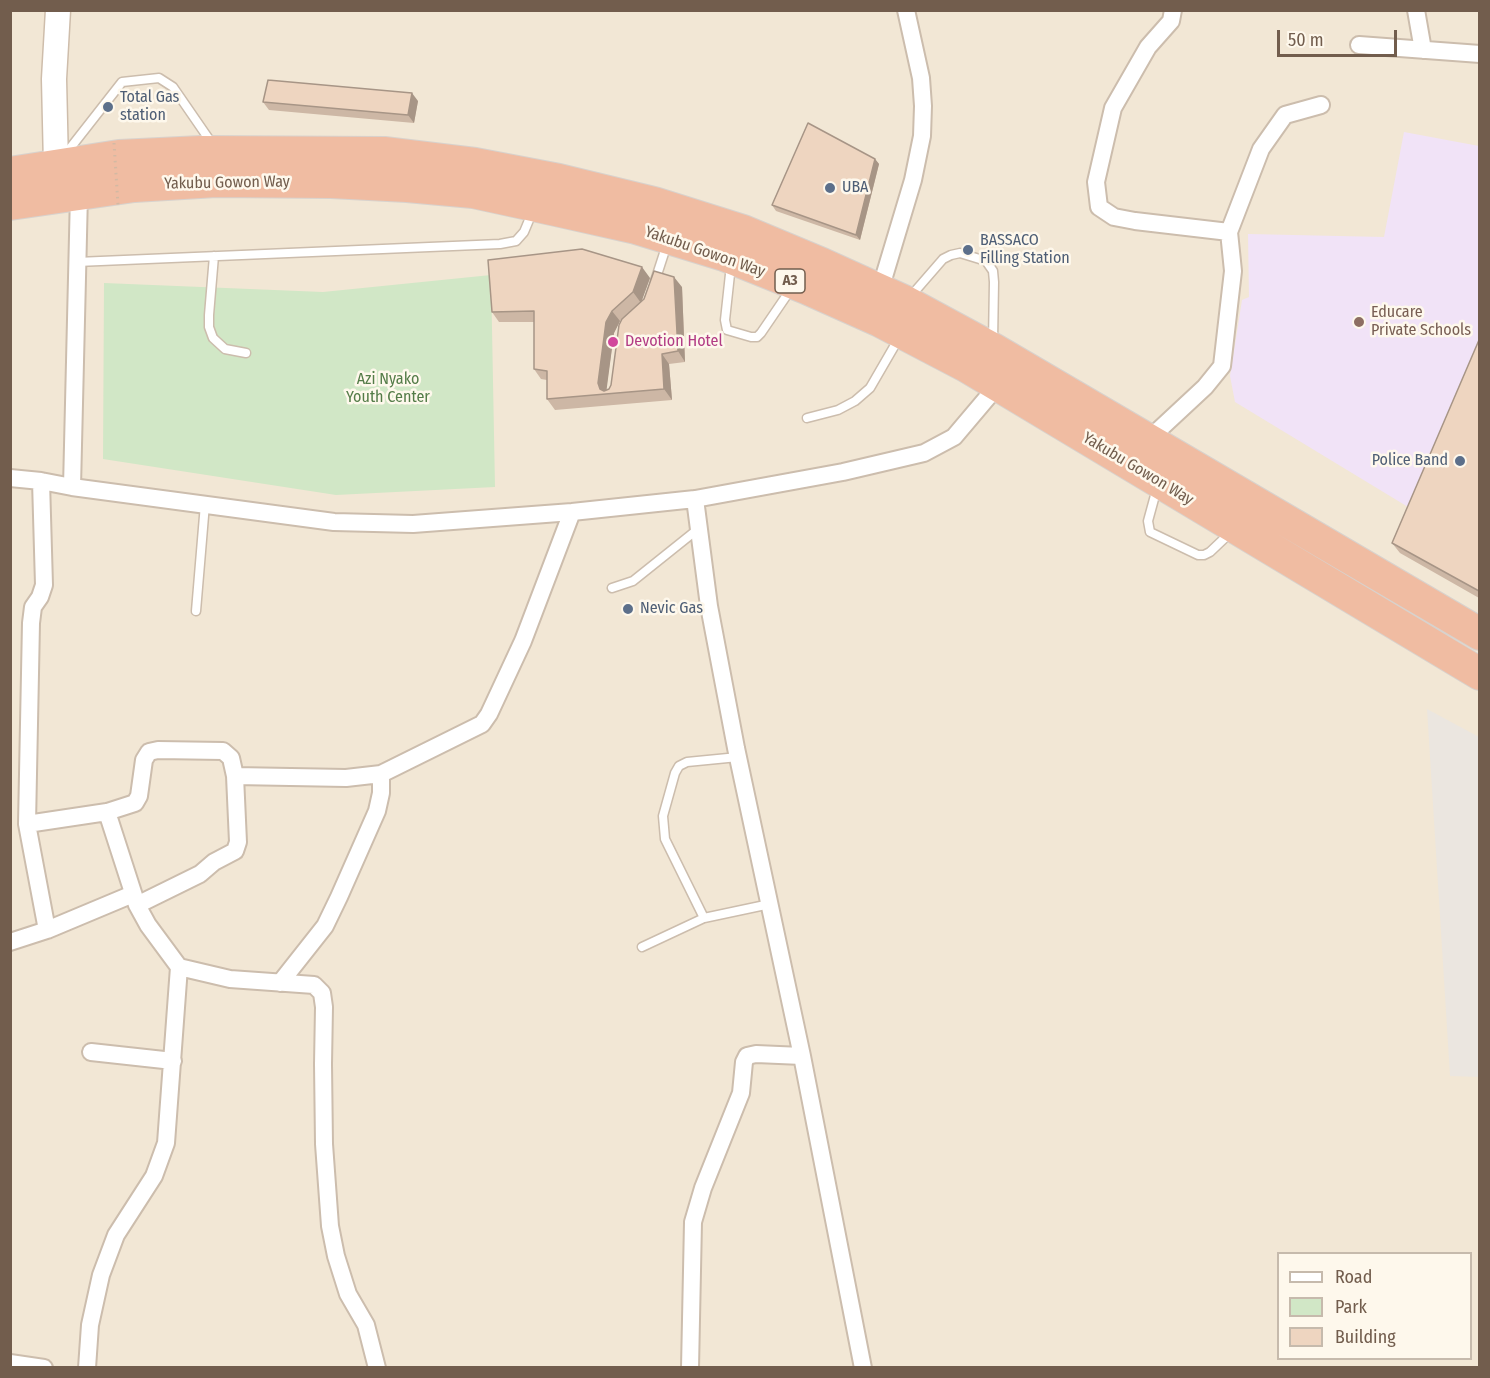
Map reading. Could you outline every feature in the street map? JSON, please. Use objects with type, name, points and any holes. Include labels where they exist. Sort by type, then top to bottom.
[{"type":"highway","name":"Yakubu Gowon Way","points":[[10,173],[118,156],[218,153],[384,153],[475,164],[516,191],[731,258],[880,321],[998,385],[1479,674]]},
{"type":"highway","name":"Yakubu Gowon Way","points":[[10,204],[134,186],[216,182],[331,182],[473,192],[516,191],[559,180],[654,203],[743,231],[893,296],[993,349],[1479,634]]},
{"type":"street","points":[[56,165],[54,79],[58,10]]},
{"type":"street","points":[[893,296],[922,136],[921,78],[906,10]]},
{"type":"street","points":[[1173,10],[1171,21],[1148,47],[1113,108],[1096,182],[1099,207],[1114,217],[1229,232]]},
{"type":"street","points":[[1416,10],[1423,50]]},
{"type":"street","points":[[1359,45],[1479,54]]},
{"type":"street","points":[[1148,440],[1205,387],[1222,366],[1233,271],[1229,232],[1261,149],[1285,115],[1321,105]]},
{"type":"street","points":[[72,487],[79,194]]},
{"type":"street","points":[[10,478],[334,522],[413,524],[572,512],[695,498],[843,472],[924,453],[954,437],[998,385]]},
{"type":"street","points":[[40,481],[44,585],[33,607],[31,623],[27,824],[47,930]]},
{"type":"street","points":[[695,498],[709,606],[738,757],[802,1056],[863,1368]]},
{"type":"street","points":[[235,776],[346,778],[381,774],[482,724],[489,714],[523,641],[572,512]]},
{"type":"street","points":[[10,942],[135,900],[200,874],[214,862],[235,851],[238,842],[235,776],[231,758],[223,752],[158,750],[149,752],[144,760],[139,796],[135,803],[107,812],[27,824]]},
{"type":"street","points":[[280,983],[325,926],[377,811],[381,794],[381,774]]},
{"type":"street","points":[[87,1368],[90,1325],[101,1275],[116,1235],[154,1176],[166,1143],[179,967],[148,925],[135,900],[107,812]]},
{"type":"street","points":[[179,967],[230,979],[314,985],[322,993],[324,1007],[324,1144],[330,1226],[336,1256],[348,1294],[366,1325],[377,1368]]},
{"type":"street","points":[[91,1052],[173,1061]]},
{"type":"street","points":[[690,1368],[693,1222],[703,1188],[741,1093],[744,1062],[747,1056],[756,1054],[802,1056]]},
{"type":"street","points":[[10,1364],[44,1368]]},
{"type":"lane","points":[[56,165],[122,82],[159,78],[173,87],[218,153]]},
{"type":"lane","points":[[77,262],[500,244],[516,241],[530,220],[516,191]]},
{"type":"lane","points":[[651,295],[669,238]]},
{"type":"lane","points":[[893,296],[951,255],[960,253],[986,261],[993,271],[994,282],[993,349]]},
{"type":"lane","points":[[214,256],[208,315],[209,327],[213,338],[225,349],[246,353]]},
{"type":"lane","points":[[731,258],[725,320],[727,330],[757,337],[795,284]]},
{"type":"lane","points":[[807,418],[838,410],[855,401],[870,387],[903,333]]},
{"type":"lane","points":[[1159,482],[1148,521],[1150,532],[1198,555],[1204,555],[1236,528]]},
{"type":"lane","points":[[196,611],[206,504]]},
{"type":"lane","points":[[612,588],[633,580],[699,529]]},
{"type":"lane","points":[[704,918],[665,839],[663,816],[679,766],[687,762],[738,757]]},
{"type":"lane","points":[[642,947],[704,918],[770,904]]},
{"type":"path","points":[[114,143],[118,205]]},
{"type":"shaded area","points":[[10,11],[1479,11],[1479,1367],[11,1367]]},
{"type":"shaded area","name":"Educare Private Schools","points":[[1404,132],[1479,146],[1479,344],[1413,510],[1235,402],[1230,376],[1242,300],[1249,297],[1248,234],[1384,237]]},
{"type":"shaded area","points":[[1427,709],[1479,737],[1479,1077],[1450,1076]]},
{"type":"green space","name":"Azi Nyako Youth Center","points":[[491,275],[495,487],[336,495],[103,459],[104,283],[323,292]]},
{"type":"building","points":[[268,80],[412,93],[408,115],[263,102]]},
{"type":"building","name":"UBA","points":[[808,123],[875,159],[856,235],[772,205]]},
{"type":"building","name":"Devotion Hotel","points":[[582,249],[642,267],[633,292],[612,311],[606,322],[598,383],[600,389],[604,391],[611,385],[619,325],[622,319],[644,299],[654,271],[674,277],[678,351],[662,354],[664,389],[547,399],[547,371],[534,369],[534,311],[492,312],[488,260]]},
{"type":"building","name":"Police Band","points":[[1479,340],[1479,591],[1392,543]]},
{"type":"place","name":"Total Gas station","points":[[108,107]]},
{"type":"place","name":"UBA","points":[[830,188]]},
{"type":"place","name":"BASSACO Filling Station","points":[[968,250]]},
{"type":"place","name":"Educare Private Schools","points":[[1359,322]]},
{"type":"place","name":"Devotion Hotel","points":[[613,342]]},
{"type":"place","name":"Police Band","points":[[1460,461]]},
{"type":"place","name":"Nevic Gas","points":[[628,609]]}]
